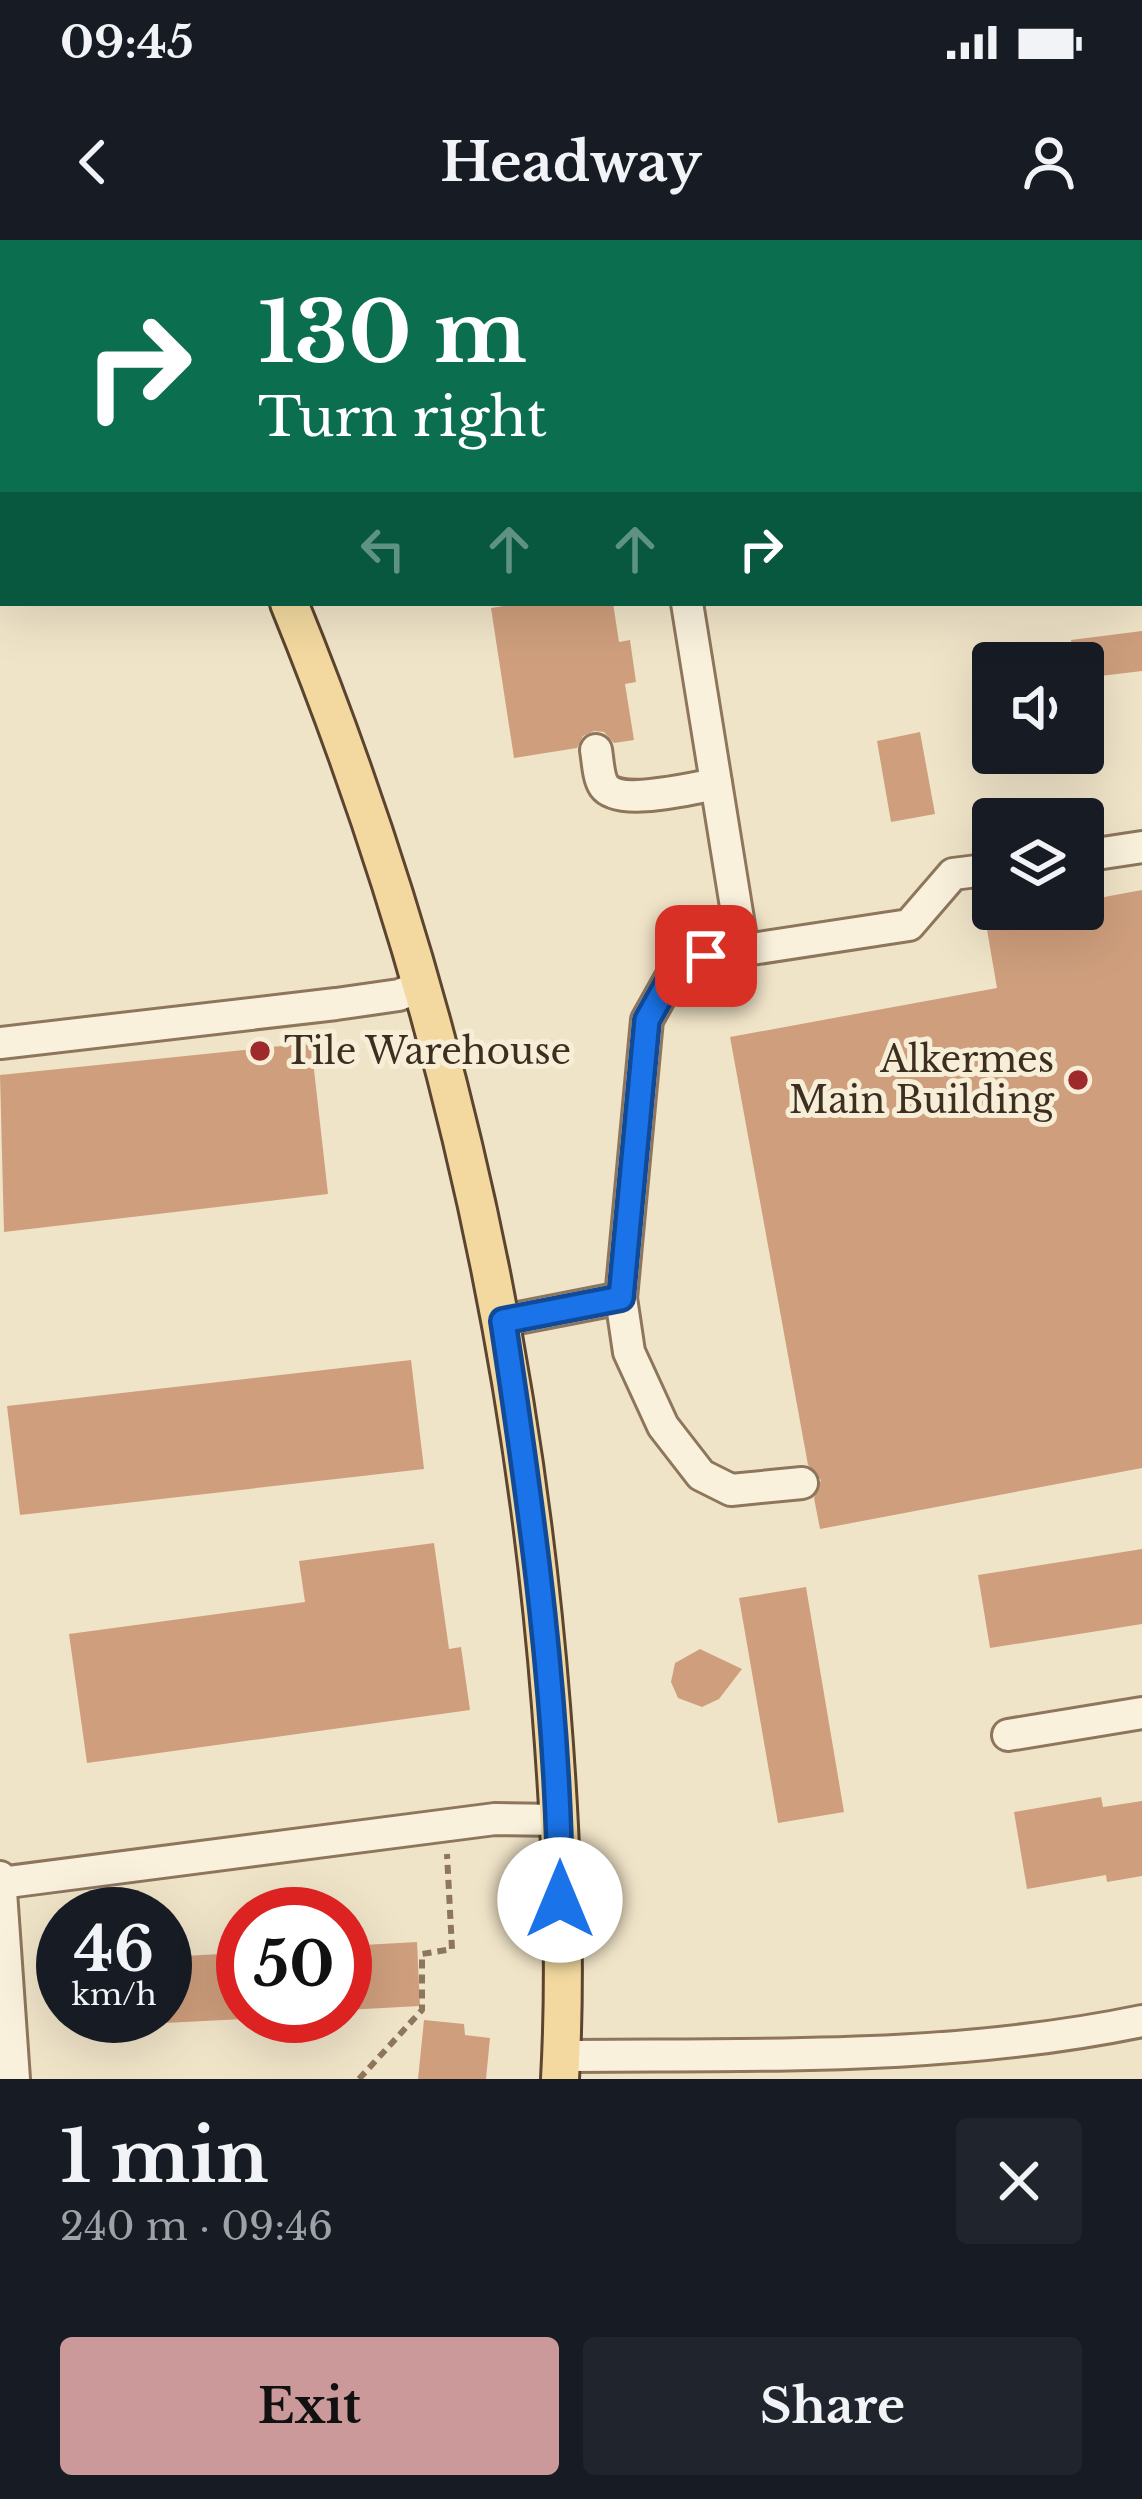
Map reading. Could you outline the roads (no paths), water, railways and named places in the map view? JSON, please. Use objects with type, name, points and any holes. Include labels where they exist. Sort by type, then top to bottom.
[{"type":"main road","points":[[291,606],[319,675],[423,986],[456,1104],[503,1321],[539,1558],[560,1820],[560,2068]]},
{"type":"street","points":[[687,606],[743,950]]},
{"type":"street","points":[[596,750],[602,784],[613,794],[629,797],[716,784]]},
{"type":"street","points":[[1104,853],[1142,848]]},
{"type":"street","points":[[802,1483],[731,1490],[700,1475],[654,1407],[629,1352],[621,1298],[647,1020],[670,979],[706,956],[909,925],[953,874],[972,872]]},
{"type":"street","points":[[0,1042],[336,1004],[399,995],[423,986]]},
{"type":"street","points":[[503,1321],[621,1298]]},
{"type":"street","points":[[1008,1735],[1142,1713]]},
{"type":"street","points":[[14,2079],[0,1880],[495,1820],[560,1820]]},
{"type":"street","points":[[560,2068],[897,2054],[1009,2044],[1142,2021]]},
{"type":"place","name":"Tile Warehouse","points":[[260,1051]]},
{"type":"place","name":"Alkermes Main Building","points":[[1078,1080]]}]
